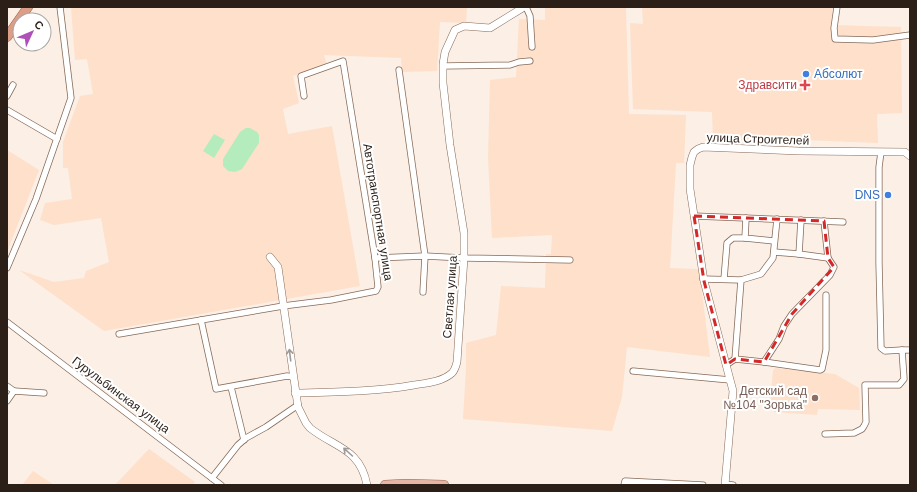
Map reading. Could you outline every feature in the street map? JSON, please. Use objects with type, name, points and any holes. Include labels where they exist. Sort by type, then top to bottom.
[{"type":"highway","points":[[7,37],[28,7]]},
{"type":"main road","points":[[385,485],[444,485]]},
{"type":"street","points":[[7,268],[36,199],[71,98],[60,7]]},
{"type":"street","points":[[530,61],[510,65],[443,65],[446,52],[455,30],[464,26],[490,28],[525,7],[530,16],[532,47]]},
{"type":"street","points":[[836,7],[834,22],[835,39],[873,40],[910,35]]},
{"type":"street","name":"Автотранспортная улица","points":[[119,334],[283,306],[331,300],[376,290],[378,287],[375,258],[343,61],[301,76],[304,96]]},
{"type":"street","name":"Светлая улица","points":[[295,393],[360,392],[392,389],[434,381],[451,373],[456,368],[464,258],[464,233],[445,105],[443,65]]},
{"type":"street","points":[[399,70],[425,256],[423,292]]},
{"type":"street","points":[[7,96],[13,85]]},
{"type":"street","points":[[7,110],[57,139]]},
{"type":"street","name":"улица Строителей","points":[[725,485],[733,391],[703,279],[690,189],[690,165],[694,152],[703,147],[799,151],[905,152],[910,156]]},
{"type":"street","points":[[881,152],[879,167],[881,348],[885,351],[910,350]]},
{"type":"street","points":[[694,216],[843,222]]},
{"type":"street","points":[[745,238],[746,218]]},
{"type":"street","points":[[703,279],[741,280],[761,274],[772,258],[774,252],[777,219]]},
{"type":"street","points":[[799,254],[801,220]]},
{"type":"street","points":[[764,362],[779,340],[784,326],[792,314],[830,275],[834,267],[828,258],[824,221]]},
{"type":"street","points":[[724,279],[727,243],[733,238],[774,241]]},
{"type":"street","points":[[774,252],[828,258]]},
{"type":"street","points":[[375,258],[425,256],[570,260]]},
{"type":"street","points":[[270,257],[278,267],[295,393],[298,405],[306,423],[310,428],[346,450],[354,457],[366,476],[367,485]]},
{"type":"street","points":[[735,359],[741,280]]},
{"type":"street","points":[[726,365],[735,359],[820,370],[822,369],[826,350],[826,294]]},
{"type":"street","points":[[201,320],[216,389],[287,376],[293,377]]},
{"type":"street","name":"Гурульбинская улица","points":[[7,322],[221,485]]},
{"type":"street","points":[[825,434],[854,433],[862,429],[866,422],[865,385],[899,385],[904,379],[902,350]]},
{"type":"street","points":[[634,371],[730,380]]},
{"type":"street","points":[[7,386],[14,391],[44,394]]},
{"type":"street","points":[[231,387],[244,440]]},
{"type":"street","points":[[7,401],[14,391]]},
{"type":"street","points":[[212,478],[238,445],[298,405]]},
{"type":"street","points":[[624,485],[625,481],[703,485]]},
{"type":"street","points":[[725,485],[733,485]]},
{"type":"highlighted area","points":[[694,216],[824,221],[828,258],[834,267],[792,314],[764,362],[735,359],[726,365],[704,281]]},
{"type":"shaded area","points":[[71,7],[467,7],[466,23],[440,22],[437,71],[402,72],[401,58],[324,55],[327,65],[293,76],[299,103],[283,109],[288,134],[332,126],[360,286],[104,331],[19,270],[54,282],[84,278],[86,271],[109,262],[101,218],[54,225],[40,220],[45,203],[72,199],[68,168],[63,168],[63,142],[80,96],[93,94],[87,59],[75,60]]},
{"type":"shaded area","points":[[545,7],[626,8],[629,114],[686,115],[684,163],[676,163],[670,268],[699,269],[710,357],[627,347],[622,397],[612,431],[463,419],[466,343],[496,335],[501,286],[545,288],[546,254],[551,254],[552,235],[492,238],[488,158],[490,80],[516,77],[519,19],[545,20]]},
{"type":"shaded area","points":[[642,7],[833,7],[831,25],[901,27],[902,113],[877,114],[878,143],[804,140],[713,140],[712,112],[633,109],[630,23],[643,24]]},
{"type":"shaded area","points":[[7,150],[39,170],[7,252]]},
{"type":"shaded area","name":"Детский сад №104 \"Зорька\"","points":[[775,368],[835,374],[859,388],[860,410],[818,409],[817,415],[774,412],[770,408],[773,370]]},
{"type":"shaded area","points":[[149,449],[195,482],[193,485],[115,485]]},
{"type":"shaded area","points":[[33,471],[54,485],[22,485]]},
{"type":"green space","points":[[246,128],[250,128],[257,132],[259,135],[259,143],[242,169],[235,172],[228,171],[223,166],[223,159],[240,132]]},
{"type":"green space","points":[[214,134],[225,140],[214,158],[203,151]]},
{"type":"place","name":"Абсолют","points":[[806,74]]},
{"type":"place","name":"Здравсити","points":[[805,85]]},
{"type":"place","name":"DNS","points":[[888,195]]},
{"type":"place","name":"Детский сад №104 \"Зорька\"","points":[[815,398]]}]
